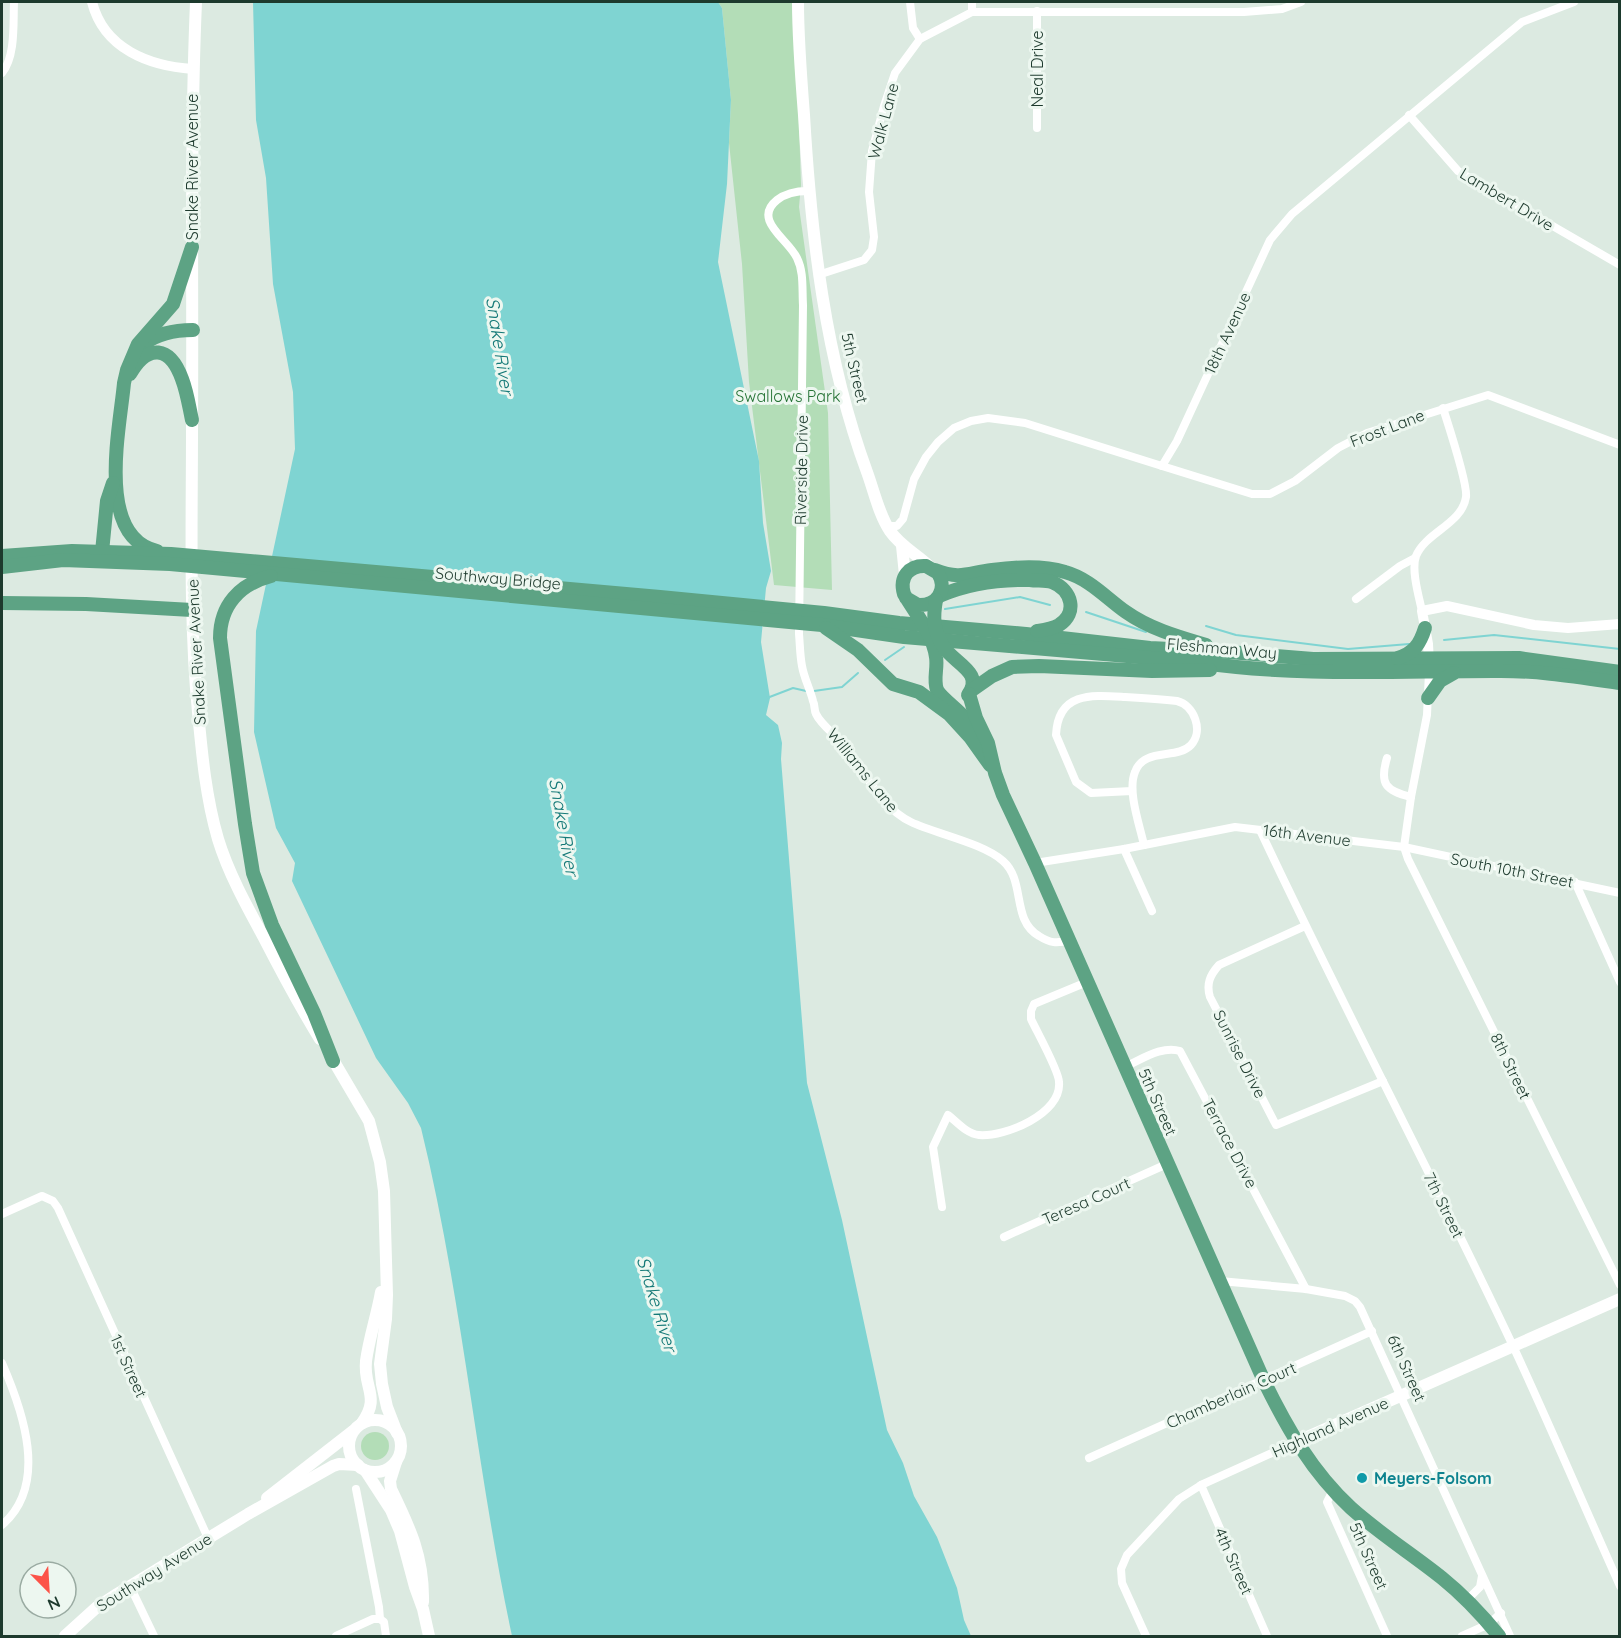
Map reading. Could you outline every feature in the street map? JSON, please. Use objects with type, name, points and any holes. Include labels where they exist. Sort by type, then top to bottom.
[{"type":"main road","name":"Snake River Avenue","points":[[196,2],[193,69],[192,610],[200,737],[210,804],[218,838],[246,904],[300,1006],[369,1121],[376,1142],[384,1191],[386,1307],[380,1364],[381,1384],[387,1407],[398,1433]]},
{"type":"main road","points":[[798,2],[808,190]]},
{"type":"main road","name":"5th Street","points":[[808,190],[818,275],[832,349],[850,420],[887,526],[902,546],[915,553],[933,568]]},
{"type":"main road","points":[[102,552],[107,501],[114,478],[124,383],[133,354],[143,337],[174,304],[192,248]]},
{"type":"main road","points":[[133,354],[151,339],[169,332],[193,330]]},
{"type":"main road","points":[[124,383],[132,369],[143,358],[155,351],[160,352],[179,370],[192,420]]},
{"type":"main road","points":[[114,478],[117,502],[129,532],[142,545],[170,559]]},
{"type":"main road","points":[[72,550],[89,543],[104,526]]},
{"type":"main road","points":[[902,546],[905,575],[902,584],[906,598],[933,645],[937,663],[935,680],[944,697],[962,700],[992,676],[1012,667],[1181,672],[1238,669]]},
{"type":"main road","points":[[2,556],[72,550],[170,559]]},
{"type":"main road","points":[[102,552],[114,563]]},
{"type":"main road","points":[[2,567],[63,560],[114,563],[170,559]]},
{"type":"main road","name":"Southway Bridge","points":[[170,559],[279,574],[823,619]]},
{"type":"main road","name":"Southway Bridge","points":[[170,559],[823,619]]},
{"type":"main road","points":[[905,575],[916,566],[933,568],[949,575],[963,576],[989,570],[1017,568],[1044,568],[1066,572],[1087,581],[1127,613],[1150,625],[1177,637],[1228,652]]},
{"type":"main road","points":[[933,568],[942,582],[938,598]]},
{"type":"main road","points":[[279,574],[251,583],[239,591],[228,605],[221,622],[220,638],[253,873],[272,925],[314,1013],[333,1061]]},
{"type":"main road","points":[[906,598],[918,605],[928,605],[938,598],[977,583],[1016,580],[1050,581],[1062,587],[1069,596],[1071,607],[1068,617],[1059,625],[1026,634]]},
{"type":"main road","name":"5th Street","points":[[938,598],[933,623],[943,646],[951,657],[970,671],[973,680],[971,692],[976,718],[988,743],[994,773]]},
{"type":"main road","points":[[2,603],[86,604],[192,610]]},
{"type":"main road","points":[[823,619],[893,684],[919,692],[949,714],[982,753]]},
{"type":"main road","name":"Fleshman Way","points":[[823,619],[899,623],[971,636],[1197,662],[1238,669],[1341,673],[1519,658],[1620,672]]},
{"type":"main road","name":"Fleshman Way","points":[[823,619],[904,637],[1026,634],[1150,648],[1313,659],[1393,659],[1458,672],[1526,672],[1620,683]]},
{"type":"main road","points":[[1393,659],[1413,650],[1421,640],[1425,628]]},
{"type":"main road","name":"5th Street","points":[[873,664],[901,678],[922,683],[944,697],[971,724],[981,744],[982,753],[994,773],[1035,863],[1264,1381],[1296,1442],[1333,1490],[1380,1533],[1440,1576],[1467,1600]]},
{"type":"main road","points":[[1428,698],[1440,681],[1458,672]]},
{"type":"main road","name":"Snake River Avenue","points":[[358,1427],[370,1411],[372,1401],[366,1376],[366,1361],[381,1293],[385,1261]]},
{"type":"main road","name":"Highland Avenue","points":[[1296,1442],[1620,1299]]},
{"type":"main road","points":[[423,1609],[422,1566],[415,1538],[391,1489],[390,1481],[401,1442],[398,1433],[391,1425],[372,1420],[358,1427],[350,1439],[349,1450],[352,1459],[392,1510],[423,1609],[429,1636]]},
{"type":"main road","name":"Southway Avenue","points":[[248,1514],[358,1427]]},
{"type":"main road","points":[[361,1468],[382,1471],[396,1462]]},
{"type":"main road","name":"Southway Avenue","points":[[65,1636],[97,1607],[248,1514],[333,1466],[339,1464],[361,1468]]},
{"type":"main road","points":[[1467,1600],[1499,1636]]},
{"type":"street","points":[[2,73],[9,56],[14,2]]},
{"type":"street","points":[[92,2],[105,30],[125,50],[153,63],[193,69]]},
{"type":"street","points":[[910,2],[913,28],[920,39]]},
{"type":"street","points":[[972,2],[972,12]]},
{"type":"street","name":"Walk Lane","points":[[818,275],[864,260],[872,250],[874,237],[869,192],[872,151],[895,73],[920,39],[972,12],[1037,10],[1244,12],[1282,9],[1301,2]]},
{"type":"street","name":"18th Avenue","points":[[1162,466],[1177,441],[1270,240],[1292,214],[1522,22],[1574,2]]},
{"type":"street","name":"Neal Drive","points":[[1037,10],[1037,128]]},
{"type":"street","name":"Lambert Drive","points":[[1409,115],[1458,171],[1620,265]]},
{"type":"street","name":"Riverside Drive","points":[[808,190],[780,198],[770,207],[767,215],[770,224],[794,252],[802,274],[799,634],[802,668],[816,714]]},
{"type":"street","name":"Frost Lane","points":[[1162,466],[1252,494],[1270,494],[1296,481],[1338,448],[1367,433],[1488,395],[1620,445]]},
{"type":"street","points":[[1356,598],[1415,558],[1425,543],[1460,512],[1466,496],[1443,408]]},
{"type":"street","points":[[887,526],[897,526],[903,519],[914,479],[926,457],[954,428],[971,421],[988,418],[1024,423],[1162,466]]},
{"type":"street","points":[[1404,847],[1427,716],[1428,698],[1429,665],[1425,628],[1416,583],[1415,558]]},
{"type":"street","points":[[1422,611],[1447,606],[1534,625],[1568,628],[1620,624]]},
{"type":"street","points":[[1132,791],[1091,793],[1076,782],[1056,735],[1056,727],[1062,712],[1074,701],[1092,695],[1177,701],[1184,702],[1190,708],[1196,721],[1192,744],[1181,751],[1152,756],[1144,760],[1134,774],[1132,791],[1144,845]]},
{"type":"street","name":"Williams Lane","points":[[816,714],[846,748],[894,812],[912,823],[984,850],[1004,861],[1016,885],[1021,911],[1027,926],[1048,942],[1058,943],[1069,940]]},
{"type":"street","points":[[1386,758],[1383,770],[1384,782],[1395,793],[1411,797]]},
{"type":"street","name":"16th Avenue","points":[[1035,863],[1124,849],[1235,827],[1404,847]]},
{"type":"street","name":"7th Street","points":[[1260,830],[1305,926],[1513,1346],[1620,1586]]},
{"type":"street","name":"South 10th Street","points":[[1404,847],[1620,893]]},
{"type":"street","name":"8th Street","points":[[1404,847],[1620,1285]]},
{"type":"street","points":[[1124,849],[1152,911]]},
{"type":"street","points":[[1575,882],[1620,982]]},
{"type":"street","name":"Sunrise Drive","points":[[1305,926],[1219,965],[1212,973],[1208,983],[1210,997],[1276,1125],[1383,1081]]},
{"type":"street","points":[[942,1207],[933,1147],[948,1115],[976,1135],[986,1135],[1024,1124],[1052,1104],[1059,1092],[1060,1080],[1031,1019],[1031,1011],[1034,1004],[1087,982]]},
{"type":"street","name":"Terrace Drive","points":[[1124,1067],[1162,1051],[1180,1051],[1306,1289]]},
{"type":"street","name":"Teresa Court","points":[[1004,1237],[1167,1164]]},
{"type":"street","name":"1st Street","points":[[2,1214],[37,1198],[47,1197],[58,1208],[208,1538]]},
{"type":"street","name":"6th Street","points":[[1220,1281],[1306,1289],[1346,1296],[1360,1307],[1510,1636]]},
{"type":"street","name":"Chamberlain Court","points":[[1089,1458],[1372,1331]]},
{"type":"street","points":[[2,1363],[16,1397],[28,1454],[24,1497],[12,1516],[2,1525]]},
{"type":"street","name":"Highland Avenue","points":[[1146,1636],[1122,1583],[1121,1569],[1127,1555],[1179,1499],[1201,1485],[1296,1442]]},
{"type":"street","name":"4th Street","points":[[1201,1485],[1267,1636]]},
{"type":"street","points":[[356,1489],[376,1587],[380,1619],[384,1622],[386,1636]]},
{"type":"street","name":"5th Street","points":[[1333,1490],[1327,1502],[1387,1636]]},
{"type":"street","points":[[1467,1600],[1480,1587],[1482,1576]]},
{"type":"street","points":[[130,1586],[154,1636]]},
{"type":"street","points":[[1462,1636],[1489,1624],[1501,1613]]},
{"type":"street","points":[[336,1636],[373,1619],[380,1619]]},
{"type":"green space","name":"Swallows Park","points":[[718,2],[795,2],[801,185],[799,207],[828,413],[832,590],[774,585],[749,382],[742,264],[729,143],[731,100],[722,8]]},
{"type":"green space","points":[[375,1432],[385,1436],[389,1446],[385,1456],[375,1460],[365,1456],[361,1446],[365,1436]]},
{"type":"water","name":"Snake River","points":[[253,2],[718,2],[722,8],[731,100],[727,184],[718,262],[759,461],[763,523],[771,571],[766,588],[761,642],[770,698],[766,715],[778,725],[782,743],[781,759],[807,1083],[842,1220],[887,1430],[903,1463],[914,1496],[937,1537],[957,1588],[964,1620],[971,1636],[512,1636],[488,1509],[447,1254],[421,1128],[408,1103],[376,1058],[292,881],[295,863],[276,828],[254,732],[256,631],[295,449],[293,392],[273,284],[266,178],[256,120]]},
{"type":"waterway","points":[[945,609],[1020,597],[1050,605]]},
{"type":"waterway","points":[[1086,612],[1146,632]]},
{"type":"waterway","points":[[1206,626],[1236,635],[1348,649],[1409,644]]},
{"type":"waterway","points":[[1444,640],[1494,635],[1620,649]]},
{"type":"waterway","points":[[885,660],[904,647]]},
{"type":"waterway","points":[[814,691],[842,687],[858,673]]},
{"type":"waterway","points":[[767,698],[793,688],[806,691]]},
{"type":"place","name":"Meyers-Folsom","points":[[1362,1478]]}]
